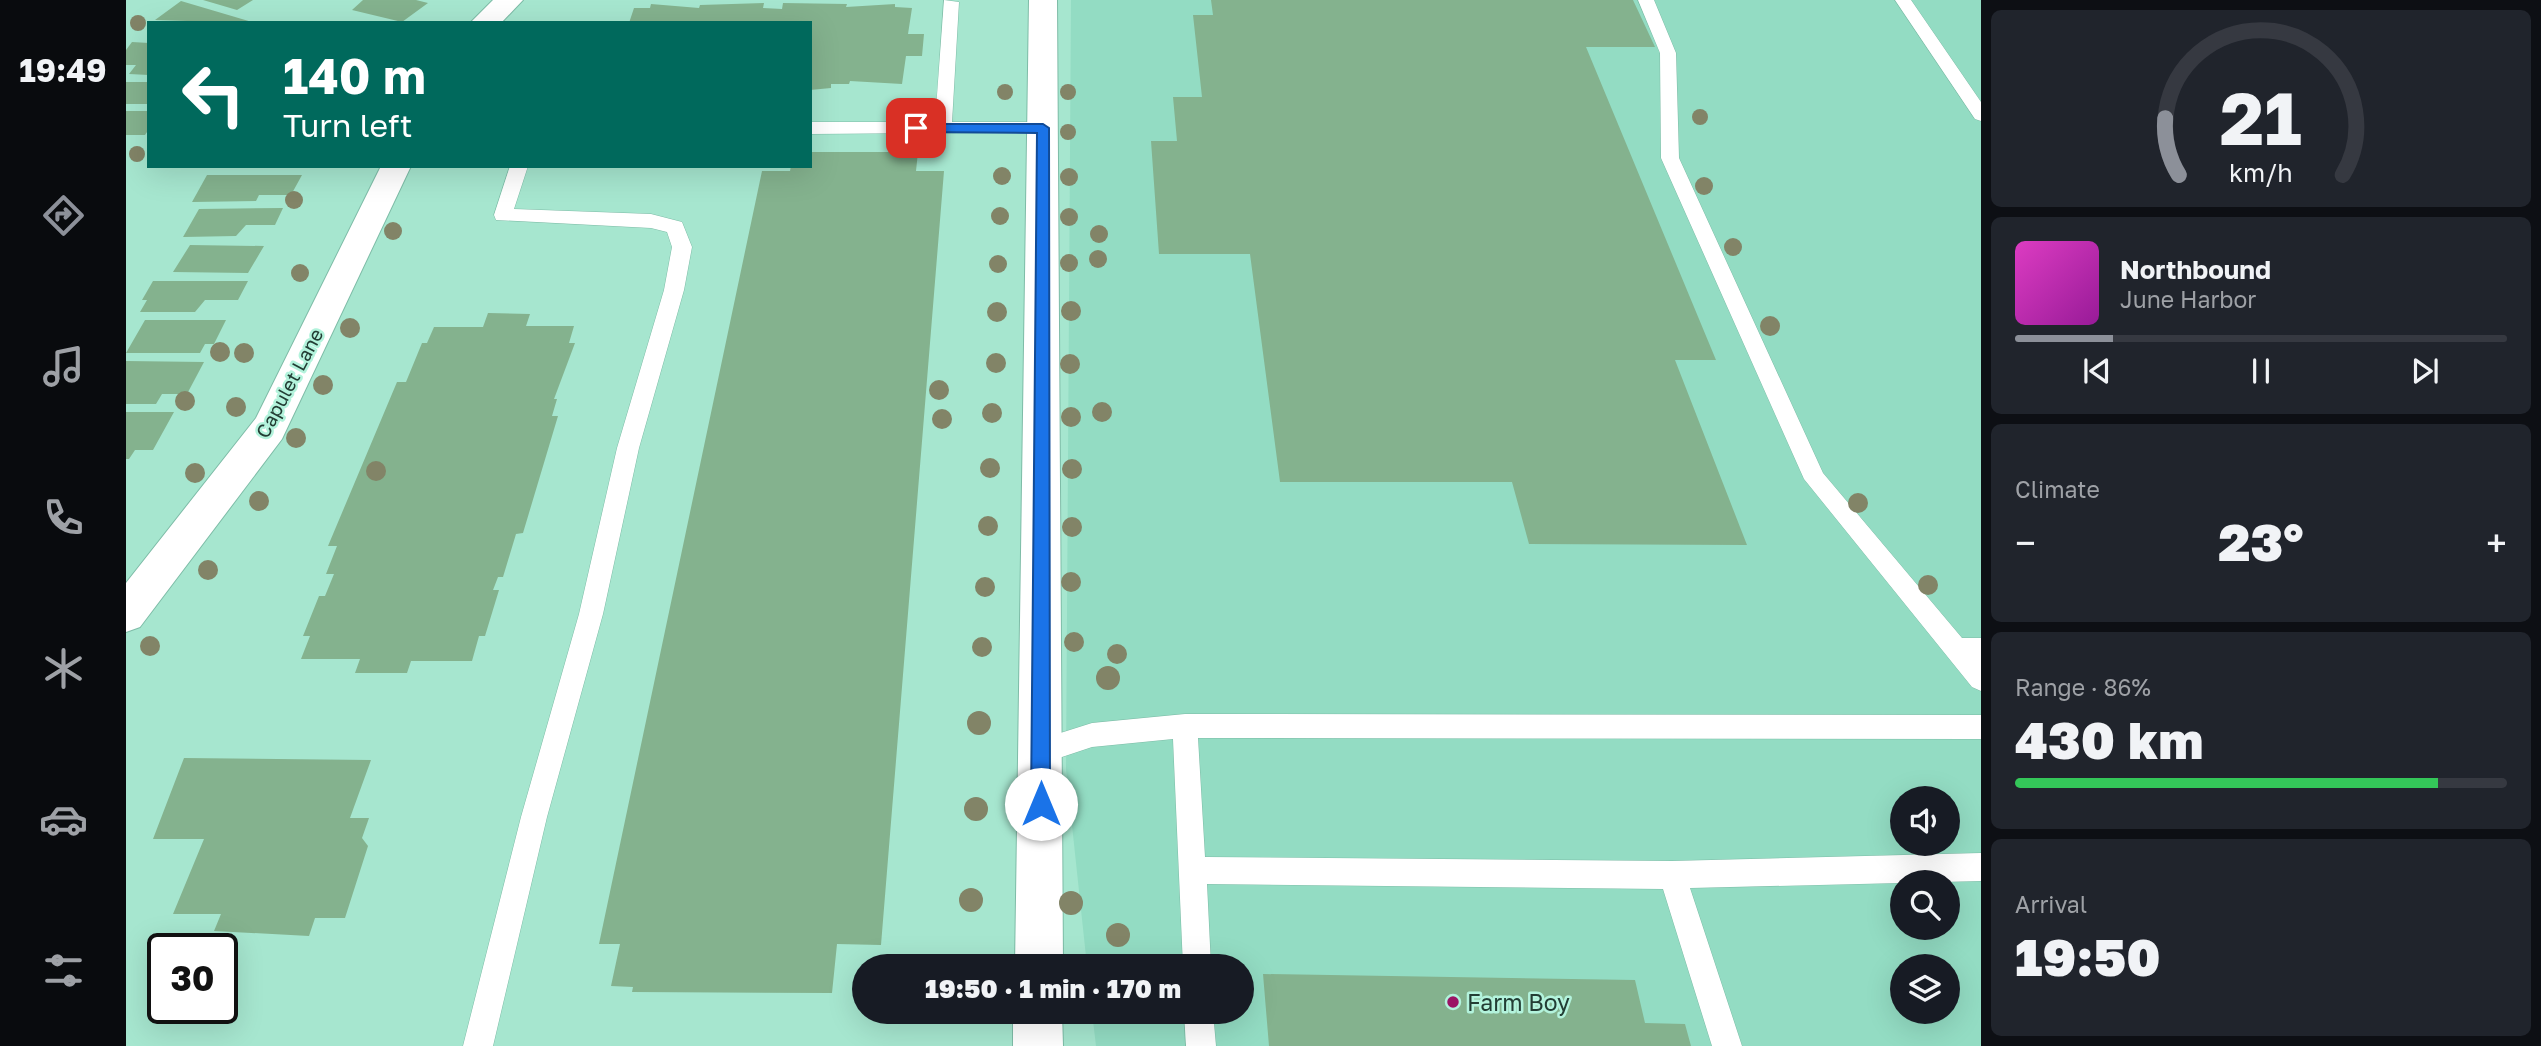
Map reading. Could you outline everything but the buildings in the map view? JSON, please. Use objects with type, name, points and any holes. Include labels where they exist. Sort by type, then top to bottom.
[{"type":"street","points":[[486,21],[509,0]]},
{"type":"street","points":[[1039,954],[1043,0]]},
{"type":"street","name":"Capulet Lane","points":[[126,614],[270,428],[395,168]]},
{"type":"street","points":[[1038,1024],[1038,1046]]},
{"type":"lane","points":[[1646,0],[1668,53],[1670,158],[1815,479],[1981,680]]},
{"type":"lane","points":[[1903,0],[1981,115]]},
{"type":"lane","points":[[943,128],[951,2]]},
{"type":"lane","points":[[812,128],[1043,128]]},
{"type":"lane","points":[[478,1046],[534,817],[591,614],[628,448],[674,290],[682,247],[676,227],[651,221],[503,215],[518,168]]},
{"type":"lane","points":[[1956,649],[1981,649]]},
{"type":"lane","points":[[1185,726],[1196,954]]},
{"type":"lane","points":[[1041,751],[1092,735],[1185,726],[1981,727]]},
{"type":"lane","points":[[1193,870],[1672,875],[1978,874]]},
{"type":"lane","points":[[1672,875],[1727,1046]]},
{"type":"lane","points":[[1200,1024],[1201,1046]]},
{"type":"shaded area","points":[[1071,0],[1981,0],[1981,1046],[1096,1046],[1093,1024],[1254,1024],[1254,954],[1086,954],[1066,769]]},
{"type":"place","name":"Farm Boy","points":[[1453,1002]]},
{"type":"route","points":[[916,128],[1043,128],[1041,804]]}]
